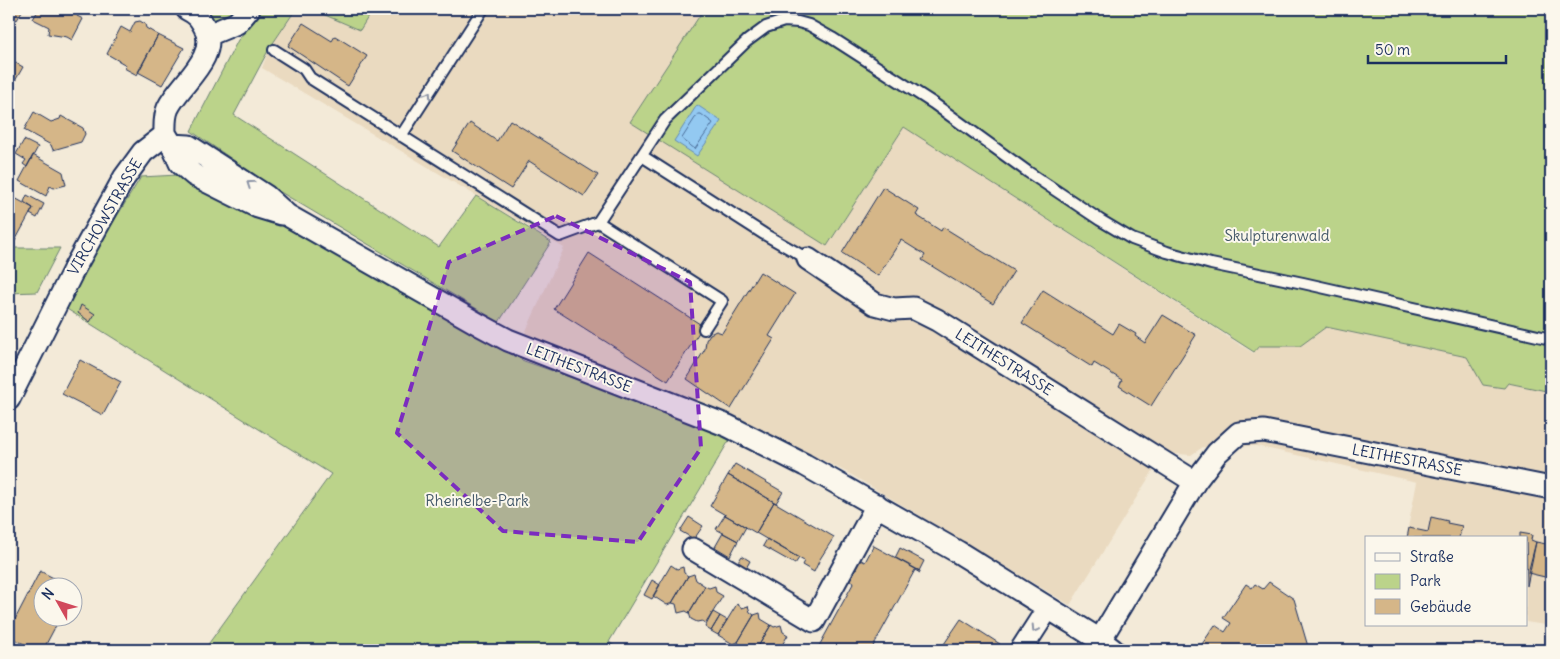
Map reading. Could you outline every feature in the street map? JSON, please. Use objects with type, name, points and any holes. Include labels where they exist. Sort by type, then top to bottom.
[{"type":"street","points":[[169,140],[165,120],[168,108],[207,51],[208,35],[199,15],[187,9]]},
{"type":"street","points":[[208,35],[237,23],[249,9]]},
{"type":"street","name":"LEITHESTRASSE","points":[[169,140],[180,163],[194,175],[258,207],[287,215],[480,326],[508,340],[728,426],[805,465],[958,552],[1107,645],[1195,482],[1217,453],[1239,433],[1264,431],[1551,488]]},
{"type":"street","name":"VIRCHOWSTRASSE","points":[[9,399],[75,267],[124,178],[143,152],[169,140]]},
{"type":"street","name":"LEITHESTRASSE","points":[[808,260],[875,304],[894,309],[913,308],[937,320],[1195,482]]},
{"type":"street","points":[[693,549],[814,620],[878,506]]},
{"type":"street","points":[[1021,650],[1048,608]]},
{"type":"lane","points":[[401,136],[483,9]]},
{"type":"lane","points":[[274,50],[304,70],[310,78],[560,236],[598,222],[665,120],[747,41],[766,27],[784,21],[798,22],[832,38],[933,103],[1028,172],[1132,239],[1167,252],[1212,264],[1551,339]]},
{"type":"lane","points":[[642,156],[808,260]]},
{"type":"lane","points":[[598,222],[722,301],[704,329]]},
{"type":"highlighted area","points":[[556,216],[690,282],[701,448],[638,542],[503,531],[397,433],[449,262]]},
{"type":"shaded area","points":[[296,9],[311,9],[360,30],[373,9],[707,9],[827,246],[904,127],[1253,353],[1259,346],[1300,346],[1326,327],[1467,357],[1508,383],[1551,392],[1551,626],[1528,622],[1528,536],[1406,536],[1417,482],[1256,446],[1203,447],[1191,455],[1164,453],[1070,605],[850,474],[749,423],[525,333],[564,248],[262,68],[269,49]]},
{"type":"green space","points":[[186,9],[240,9],[215,26]]},
{"type":"green space","points":[[264,9],[296,9],[269,49],[234,115],[439,247],[476,196],[551,242],[499,322],[277,190],[191,131],[238,40]]},
{"type":"green space","points":[[311,9],[373,9],[360,30]]},
{"type":"green space","name":"Skulpturenwald","points":[[704,9],[1551,9],[1551,392],[1508,383],[1504,388],[1483,385],[1467,357],[1326,327],[1300,346],[1259,346],[1254,352],[904,127],[827,246],[630,122]]},
{"type":"green space","name":"Rheinelbe-Park","points":[[178,175],[272,220],[524,361],[733,434],[609,642],[620,650],[204,650],[331,474],[62,306],[141,177]]},
{"type":"green space","points":[[9,248],[60,248],[37,292],[9,293]]},
{"type":"water","points":[[697,105],[721,121],[697,156],[674,141]]},
{"type":"building","points":[[9,9],[23,9],[17,20],[9,16]]},
{"type":"building","points":[[39,9],[80,9],[77,16],[83,19],[72,40],[67,37],[48,34],[49,27],[33,19]]},
{"type":"building","points":[[140,21],[145,24],[146,28],[158,35],[137,75],[124,68],[126,65],[107,54],[121,27],[130,32],[135,22]]},
{"type":"building","points":[[303,23],[332,41],[335,36],[367,56],[348,86],[288,46]]},
{"type":"building","points":[[158,35],[184,48],[162,85],[138,72]]},
{"type":"building","points":[[9,59],[23,67],[15,81],[9,78]]},
{"type":"building","points":[[34,112],[51,122],[60,119],[61,116],[83,128],[85,134],[81,142],[53,150],[51,145],[24,130]]},
{"type":"building","points":[[510,120],[598,175],[584,196],[529,161],[511,189],[452,151],[470,123],[497,141]]},
{"type":"building","points":[[24,140],[38,147],[27,167],[23,164],[26,160],[16,154]]},
{"type":"building","points":[[33,155],[63,172],[66,185],[54,188],[50,186],[46,196],[19,181]]},
{"type":"building","points":[[883,187],[919,210],[916,215],[941,231],[943,227],[1014,271],[993,304],[922,260],[925,255],[901,240],[878,276],[842,253]]},
{"type":"building","points":[[27,195],[44,204],[37,218],[30,214],[33,208],[24,202]]},
{"type":"building","points":[[11,196],[33,208],[15,241],[9,240],[9,200]]},
{"type":"building","points":[[589,253],[703,326],[668,381],[554,309]]},
{"type":"building","points":[[760,272],[795,294],[769,336],[774,339],[731,409],[687,379],[705,349],[706,340],[710,334],[716,331],[722,333]]},
{"type":"building","points":[[1043,290],[1113,334],[1119,324],[1136,334],[1135,336],[1145,343],[1163,315],[1196,335],[1151,406],[1119,386],[1122,380],[1094,363],[1092,367],[1022,323]]},
{"type":"building","points":[[81,305],[95,314],[90,322],[78,313]]},
{"type":"building","points":[[80,360],[121,382],[103,415],[62,394]]},
{"type":"building","points":[[735,464],[783,492],[776,503],[728,475]]},
{"type":"building","points":[[728,475],[774,502],[756,533],[710,506]]},
{"type":"building","points":[[774,502],[834,537],[814,572],[802,565],[804,561],[756,533]]},
{"type":"building","points":[[725,515],[746,527],[738,541],[716,529]]},
{"type":"building","points":[[689,517],[703,526],[694,539],[680,531]]},
{"type":"building","points":[[1431,517],[1462,526],[1460,536],[1407,536],[1409,528],[1428,532]]},
{"type":"building","points":[[723,533],[738,541],[730,556],[715,547]]},
{"type":"building","points":[[1520,533],[1532,535],[1531,540],[1536,542],[1528,581],[1528,536],[1520,536]]},
{"type":"building","points":[[767,539],[799,558],[795,564],[763,546]]},
{"type":"building","points":[[1536,542],[1551,545],[1549,578],[1528,573]]},
{"type":"building","points":[[872,545],[920,571],[920,573],[915,570],[871,650],[824,650],[817,646],[819,646],[854,582],[848,579],[859,559],[865,562],[873,547]]},
{"type":"building","points":[[900,548],[924,561],[919,571],[895,558]]},
{"type":"building","points":[[742,556],[750,561],[745,570],[736,565]]},
{"type":"building","points":[[671,565],[677,569],[683,567],[684,573],[688,576],[672,603],[667,605],[653,596]]},
{"type":"building","points":[[40,571],[50,576],[37,576]]},
{"type":"building","points":[[694,574],[696,580],[705,586],[689,613],[686,611],[678,613],[676,604],[672,603],[688,576]]},
{"type":"building","points":[[652,580],[660,585],[652,599],[644,595]]},
{"type":"building","points":[[1269,582],[1294,599],[1309,650],[1198,650],[1215,625],[1225,632],[1231,623],[1223,618],[1246,584],[1252,588],[1255,584],[1263,589]]},
{"type":"building","points":[[32,586],[32,626],[56,626],[43,650],[35,650],[9,636],[9,631]]},
{"type":"building","points":[[705,586],[709,588],[715,586],[716,592],[723,596],[706,623],[691,619],[689,613]]},
{"type":"building","points":[[737,604],[742,608],[748,606],[750,612],[754,615],[738,642],[733,644],[718,635]]},
{"type":"building","points":[[713,612],[720,616],[711,631],[705,627]]},
{"type":"building","points":[[760,613],[761,619],[771,625],[756,650],[743,650],[738,642],[754,615]]},
{"type":"building","points":[[720,616],[727,620],[718,635],[711,631]]},
{"type":"building","points":[[961,619],[1000,644],[996,650],[960,650],[956,648],[955,650],[947,650],[942,647]]},
{"type":"building","points":[[771,625],[774,627],[781,625],[783,632],[788,635],[779,650],[756,650]]}]
